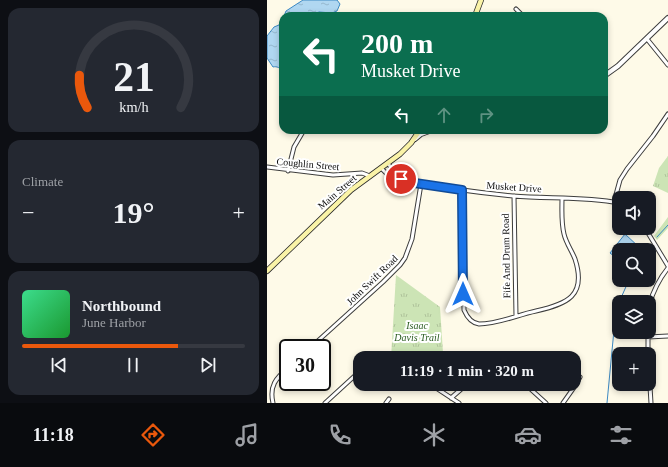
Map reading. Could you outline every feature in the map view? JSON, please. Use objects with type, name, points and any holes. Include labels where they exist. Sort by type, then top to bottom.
[{"type":"main road","points":[[476,12],[481,0]]},
{"type":"main road","name":"Main Street","points":[[267,270],[336,203],[400,154],[417,134]]},
{"type":"street","points":[[516,9],[519,12]]},
{"type":"street","points":[[608,73],[618,66],[668,18]]},
{"type":"street","points":[[647,39],[668,65]]},
{"type":"street","points":[[618,191],[627,169],[668,114]]},
{"type":"street","points":[[288,171],[294,148],[303,134]]},
{"type":"street","points":[[411,143],[421,134]]},
{"type":"street","name":"Musket Drive","points":[[388,163],[394,173],[401,179],[408,182]]},
{"type":"street","name":"Coughlin Street","points":[[267,167],[288,171],[333,175],[362,173],[370,176]]},
{"type":"street","name":"Musket Drive","points":[[381,168],[391,178],[462,190],[513,196],[612,202]]},
{"type":"street","name":"John Swift Road","points":[[320,339],[383,282],[405,258],[412,239],[421,184]]},
{"type":"street","points":[[462,190],[463,294],[466,313],[472,321],[479,324],[560,304],[572,296],[578,286],[579,275],[563,232],[561,212],[562,198]]},
{"type":"street","name":"Fife And Drum Road","points":[[513,196],[516,316]]},
{"type":"street","points":[[649,235],[668,267],[653,295]]},
{"type":"street","points":[[656,337],[668,336]]},
{"type":"street","points":[[273,403],[271,391],[279,375]]},
{"type":"street","points":[[325,403],[353,377]]},
{"type":"street","points":[[440,391],[459,403]]},
{"type":"street","points":[[451,398],[459,391]]},
{"type":"street","points":[[533,391],[546,403]]},
{"type":"street","points":[[563,403],[571,391]]},
{"type":"street","points":[[650,391],[651,403]]},
{"type":"street","points":[[386,403],[389,399]]},
{"type":"green space","points":[[668,156],[668,193],[653,186],[659,168]]},
{"type":"green space","points":[[668,217],[668,228],[657,240],[654,236]]},
{"type":"green space","name":"Isaac Davis Trail","points":[[396,275],[440,307],[443,351],[391,351]]},
{"type":"water","points":[[303,0],[337,0],[340,4],[337,11],[334,12],[286,11]]},
{"type":"water","points":[[279,25],[279,69],[273,67],[267,58],[267,36],[274,27]]},
{"type":"water","points":[[624,235],[626,235],[635,243],[618,243]]},
{"type":"waterway","points":[[657,237],[668,225]]},
{"type":"waterway","points":[[607,403],[616,309],[626,287]]},
{"type":"route","points":[[401,179],[408,182],[462,190],[464,237],[463,294]]}]
